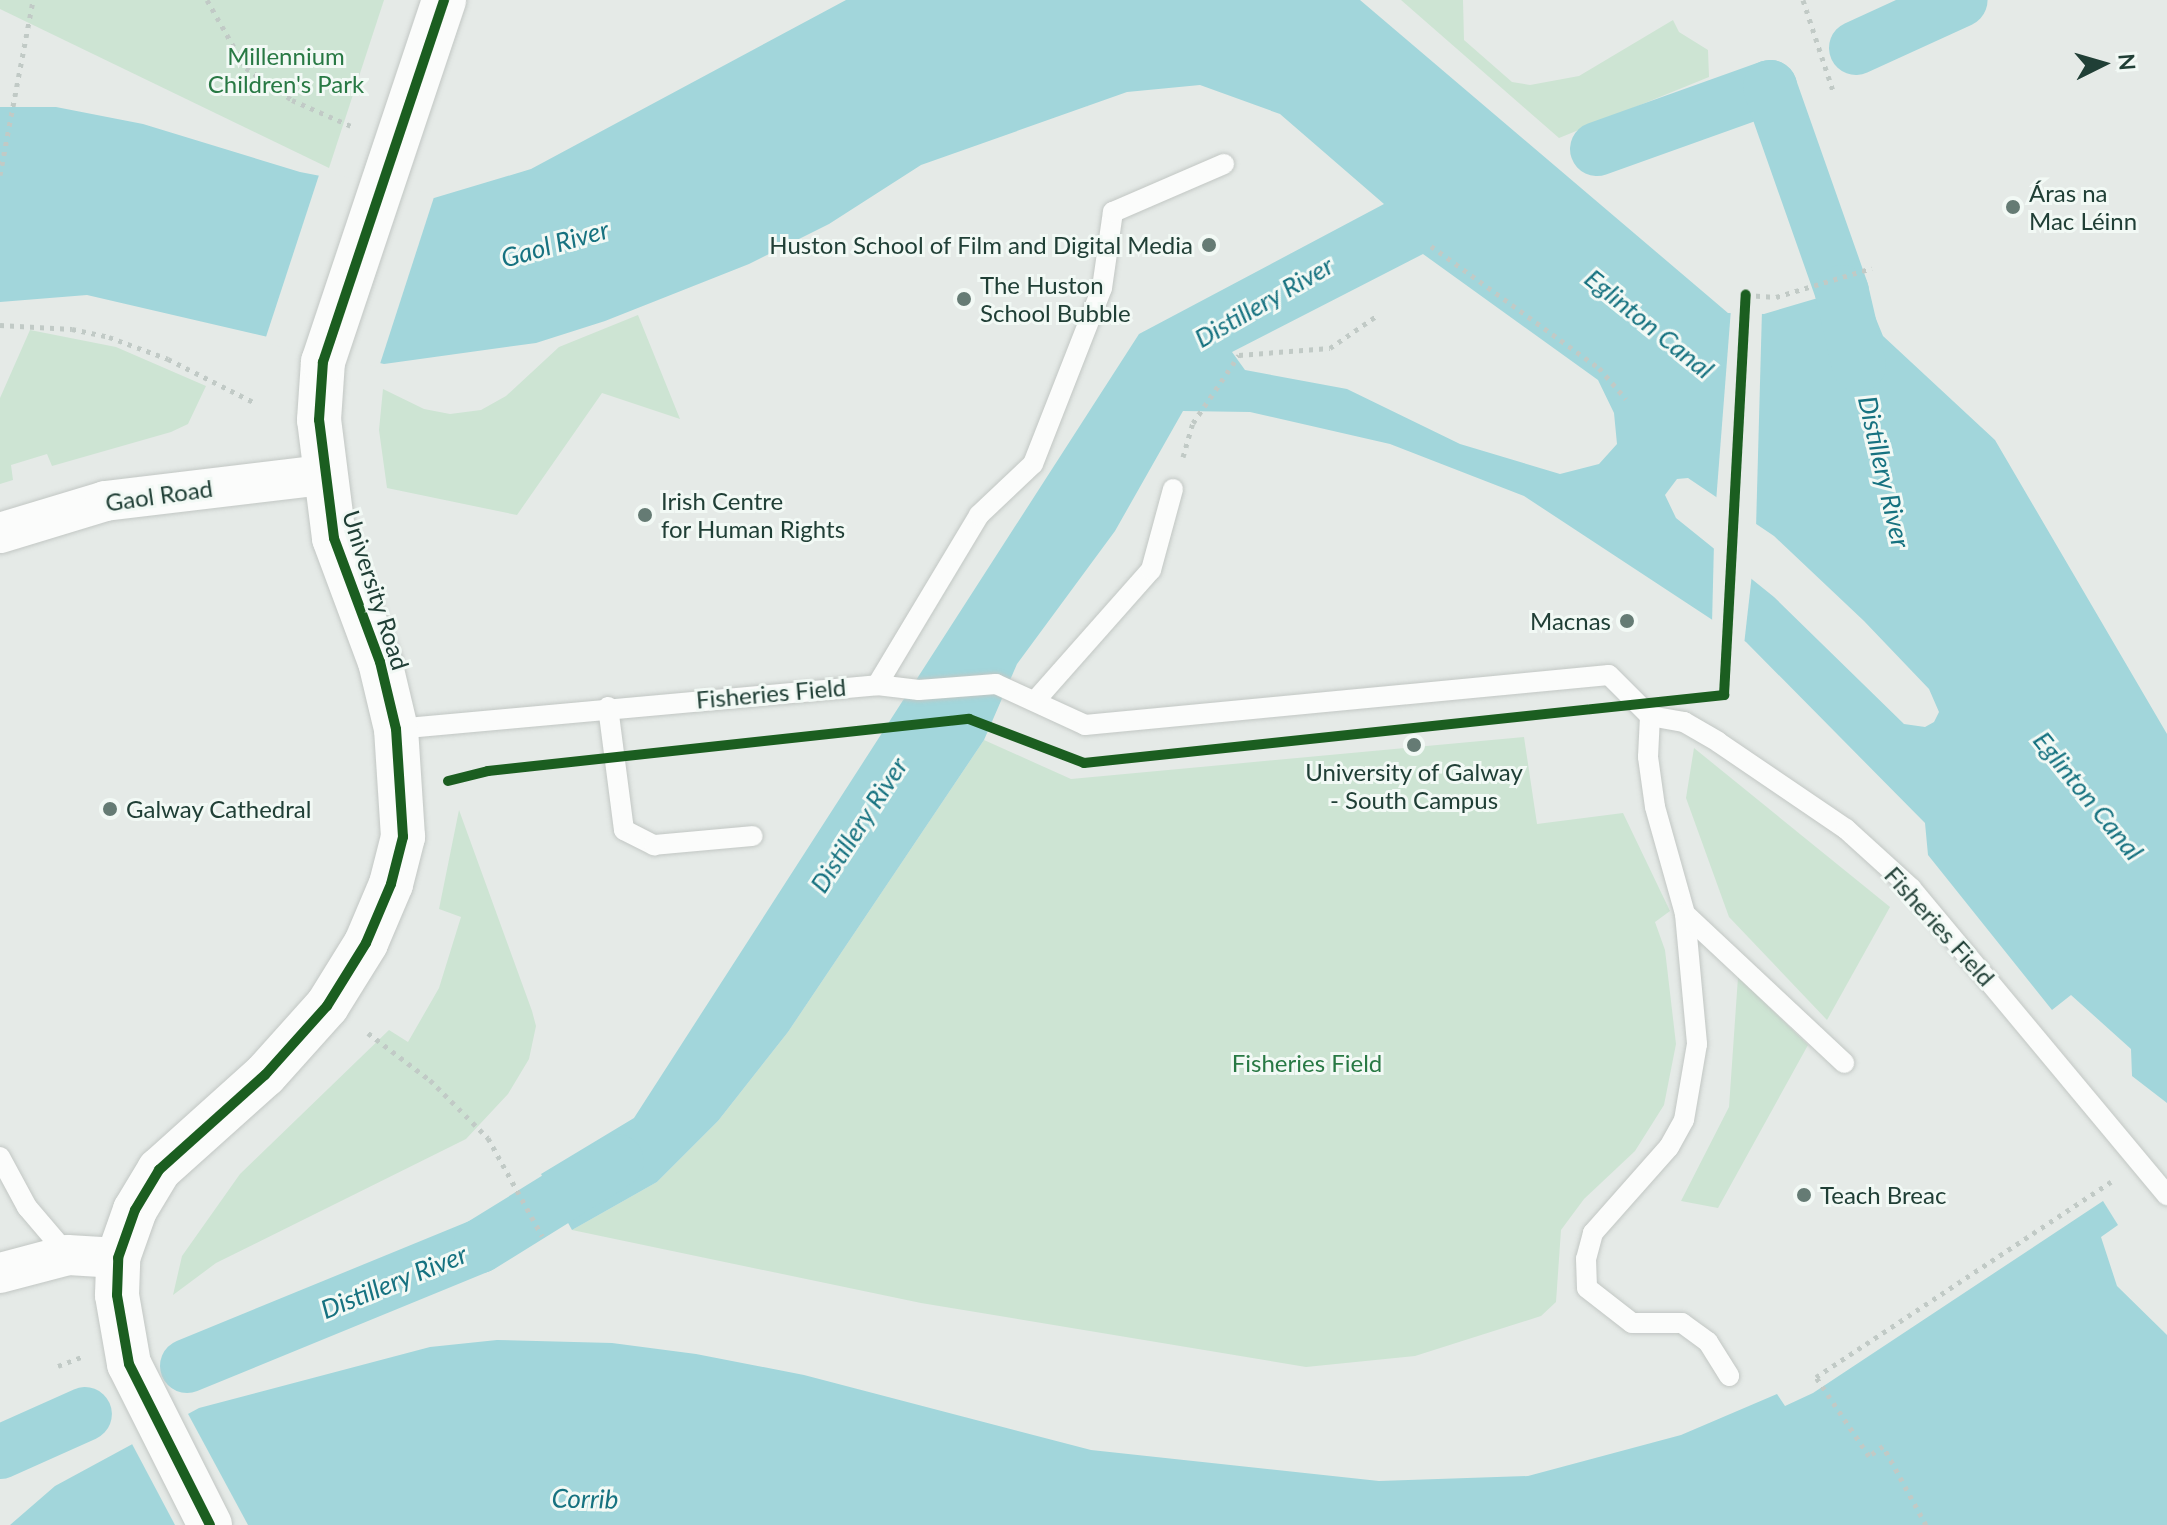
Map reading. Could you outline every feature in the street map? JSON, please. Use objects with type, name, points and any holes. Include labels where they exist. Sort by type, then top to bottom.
[{"type":"main road","name":"University Road","points":[[210,1525],[157,1427],[123,1343],[118,1258],[135,1210],[159,1170],[265,1075],[327,1006],[366,943],[391,884],[403,837],[396,729],[380,662],[334,538],[323,475],[319,420],[323,362],[444,0]]},
{"type":"street","name":"Gaol Road","points":[[0,533],[105,501],[323,475]]},
{"type":"street","points":[[0,1273],[68,1255],[118,1258]]},
{"type":"lane","points":[[877,685],[979,515],[1033,464],[1102,288],[1113,212],[1224,164]]},
{"type":"lane","points":[[1035,701],[1151,570],[1173,489]]},
{"type":"lane","name":"Fisheries Field","points":[[396,729],[608,707],[877,685],[919,690],[996,684],[1085,725],[1609,675],[1650,716],[1684,722],[1846,829],[1911,888],[2167,1195]]},
{"type":"lane","points":[[608,707],[624,830],[654,845],[753,836]]},
{"type":"lane","points":[[1650,716],[1648,757],[1655,807],[1685,914],[1697,1044],[1687,1108],[1669,1147],[1593,1233],[1586,1259],[1587,1288],[1632,1323],[1682,1323],[1708,1342],[1729,1376]]},
{"type":"lane","points":[[1685,914],[1844,1063]]},
{"type":"lane","points":[[0,1157],[27,1207],[68,1255]]},
{"type":"path","points":[[0,175],[16,73],[33,0]]},
{"type":"path","points":[[207,0],[246,68],[292,100],[358,129]]},
{"type":"path","points":[[1803,0],[1834,94]]},
{"type":"path","points":[[1431,246],[1599,368],[1626,399]]},
{"type":"path","points":[[1746,295],[1776,297],[1872,268]]},
{"type":"path","points":[[1193,423],[1239,355],[1330,348],[1375,317]]},
{"type":"path","points":[[0,325],[72,329],[109,337],[168,359],[253,402]]},
{"type":"path","points":[[368,1033],[430,1080],[488,1138],[542,1236]]},
{"type":"path","points":[[1926,1525],[1883,1446],[1869,1456],[1816,1377],[2141,1162]]},
{"type":"green space","name":"Millennium Children's Park","points":[[0,0],[384,0],[329,168],[0,9]]},
{"type":"green space","points":[[1401,0],[1463,0],[1464,40],[1512,82],[1530,85],[1579,76],[1673,20],[1679,32],[1708,50],[1709,77],[1559,138]]},
{"type":"green space","points":[[638,315],[680,419],[602,393],[517,515],[387,488],[379,430],[383,389],[424,409],[450,414],[481,410],[506,396],[559,347]]},
{"type":"green space","points":[[30,330],[116,347],[206,386],[188,424],[171,432],[52,466],[47,454],[11,465],[13,480],[0,484],[0,398]]},
{"type":"green space","name":"Fisheries Field","points":[[1524,737],[1537,824],[1623,813],[1670,911],[1655,922],[1665,950],[1676,1044],[1664,1105],[1635,1151],[1584,1199],[1561,1230],[1556,1302],[1541,1316],[1415,1356],[1306,1367],[921,1303],[572,1230],[657,1182],[718,1121],[788,1032],[984,740],[1071,779]]},
{"type":"green space","points":[[1694,748],[1890,907],[1827,1020],[1729,917],[1686,798]]},
{"type":"green space","points":[[459,810],[532,1011],[536,1026],[529,1059],[508,1094],[466,1139],[216,1263],[173,1295],[182,1256],[240,1174],[389,1030],[408,1042],[439,988],[461,917],[439,909]]},
{"type":"green space","points":[[1738,977],[1808,1045],[1718,1208],[1681,1201],[1729,1107]]},
{"type":"water","points":[[846,0],[1360,0],[1728,313],[1764,314],[1862,285],[1883,336],[1995,440],[2167,734],[2167,1103],[2132,1076],[2131,1049],[2071,995],[2052,1010],[1928,855],[1925,823],[1746,642],[1524,496],[1390,444],[1250,412],[1183,411],[1115,531],[1017,664],[984,740],[788,1032],[718,1121],[657,1182],[572,1230],[541,1174],[634,1118],[1139,334],[1384,204],[1280,114],[1200,85],[1127,92],[921,165],[829,224],[749,264],[605,321],[536,343],[384,364],[87,295],[0,302],[0,107],[56,107],[143,124],[300,172],[434,198],[531,169]],"holes":[[[1423,254],[1598,380],[1614,413],[1617,444],[1599,464],[1560,474],[1460,444],[1347,389],[1245,370],[1232,352]],[[1688,478],[1774,536],[1864,621],[1929,689],[1939,712],[1934,722],[1925,727],[1904,724],[1774,597],[1676,518],[1665,495],[1677,479]]]},
{"type":"water","name":"Corrib","points":[[2103,1201],[2118,1225],[2101,1237],[2117,1286],[2167,1335],[2167,1525],[10,1525],[55,1486],[199,1408],[430,1347],[497,1340],[612,1343],[696,1354],[804,1375],[1091,1450],[1379,1481],[1528,1476],[1681,1435],[1777,1394],[1785,1406],[1813,1393]]},
{"type":"pier","points":[[320,172],[435,194],[379,367],[264,343]]},
{"type":"pier","points":[[1731,309],[1762,310],[1756,528],[1716,502]]},
{"type":"pier","points":[[1714,543],[1752,574],[1744,645],[1712,624]]},
{"type":"pier","points":[[187,1412],[248,1525],[175,1525],[131,1442]]},
{"type":"waterway","name":"Distillery River","points":[[1856,48],[1961,0]]},
{"type":"waterway","name":"Distillery River","points":[[1597,149],[1770,87],[1842,292],[1859,365]]},
{"type":"waterway","name":"Distillery River","points":[[187,1366],[480,1246],[617,1161]]},
{"type":"waterway","name":"Distillery River","points":[[0,1452],[85,1414]]},
{"type":"cycle path","points":[[210,1525],[129,1364],[117,1295],[118,1258],[135,1210],[159,1170],[265,1075],[327,1006],[366,943],[391,884],[403,837],[396,729],[380,662],[334,538],[319,420],[323,362],[444,0]]},
{"type":"cycle path","points":[[448,781],[488,771],[969,719],[1084,763],[1724,695],[1746,295]]},
{"type":"place","name":"Áras na Mac Léinn","points":[[2013,207]]},
{"type":"place","name":"Huston School of Film and Digital Media","points":[[1209,245]]},
{"type":"place","name":"The Huston School Bubble","points":[[964,299]]},
{"type":"place","name":"Irish Centre for Human Rights","points":[[645,515]]},
{"type":"place","name":"Macnas","points":[[1627,621]]},
{"type":"place","name":"University of Galway - South Campus","points":[[1414,745]]},
{"type":"place","name":"Galway Cathedral","points":[[110,809]]},
{"type":"place","name":"Teach Breac","points":[[1804,1195]]},
{"type":"water label","name":"Gaol River","points":[[555,244]]},
{"type":"water label","name":"Eglinton Canal","points":[[1649,324]]},
{"type":"water label","name":"Eglinton Canal","points":[[2088,796]]}]
